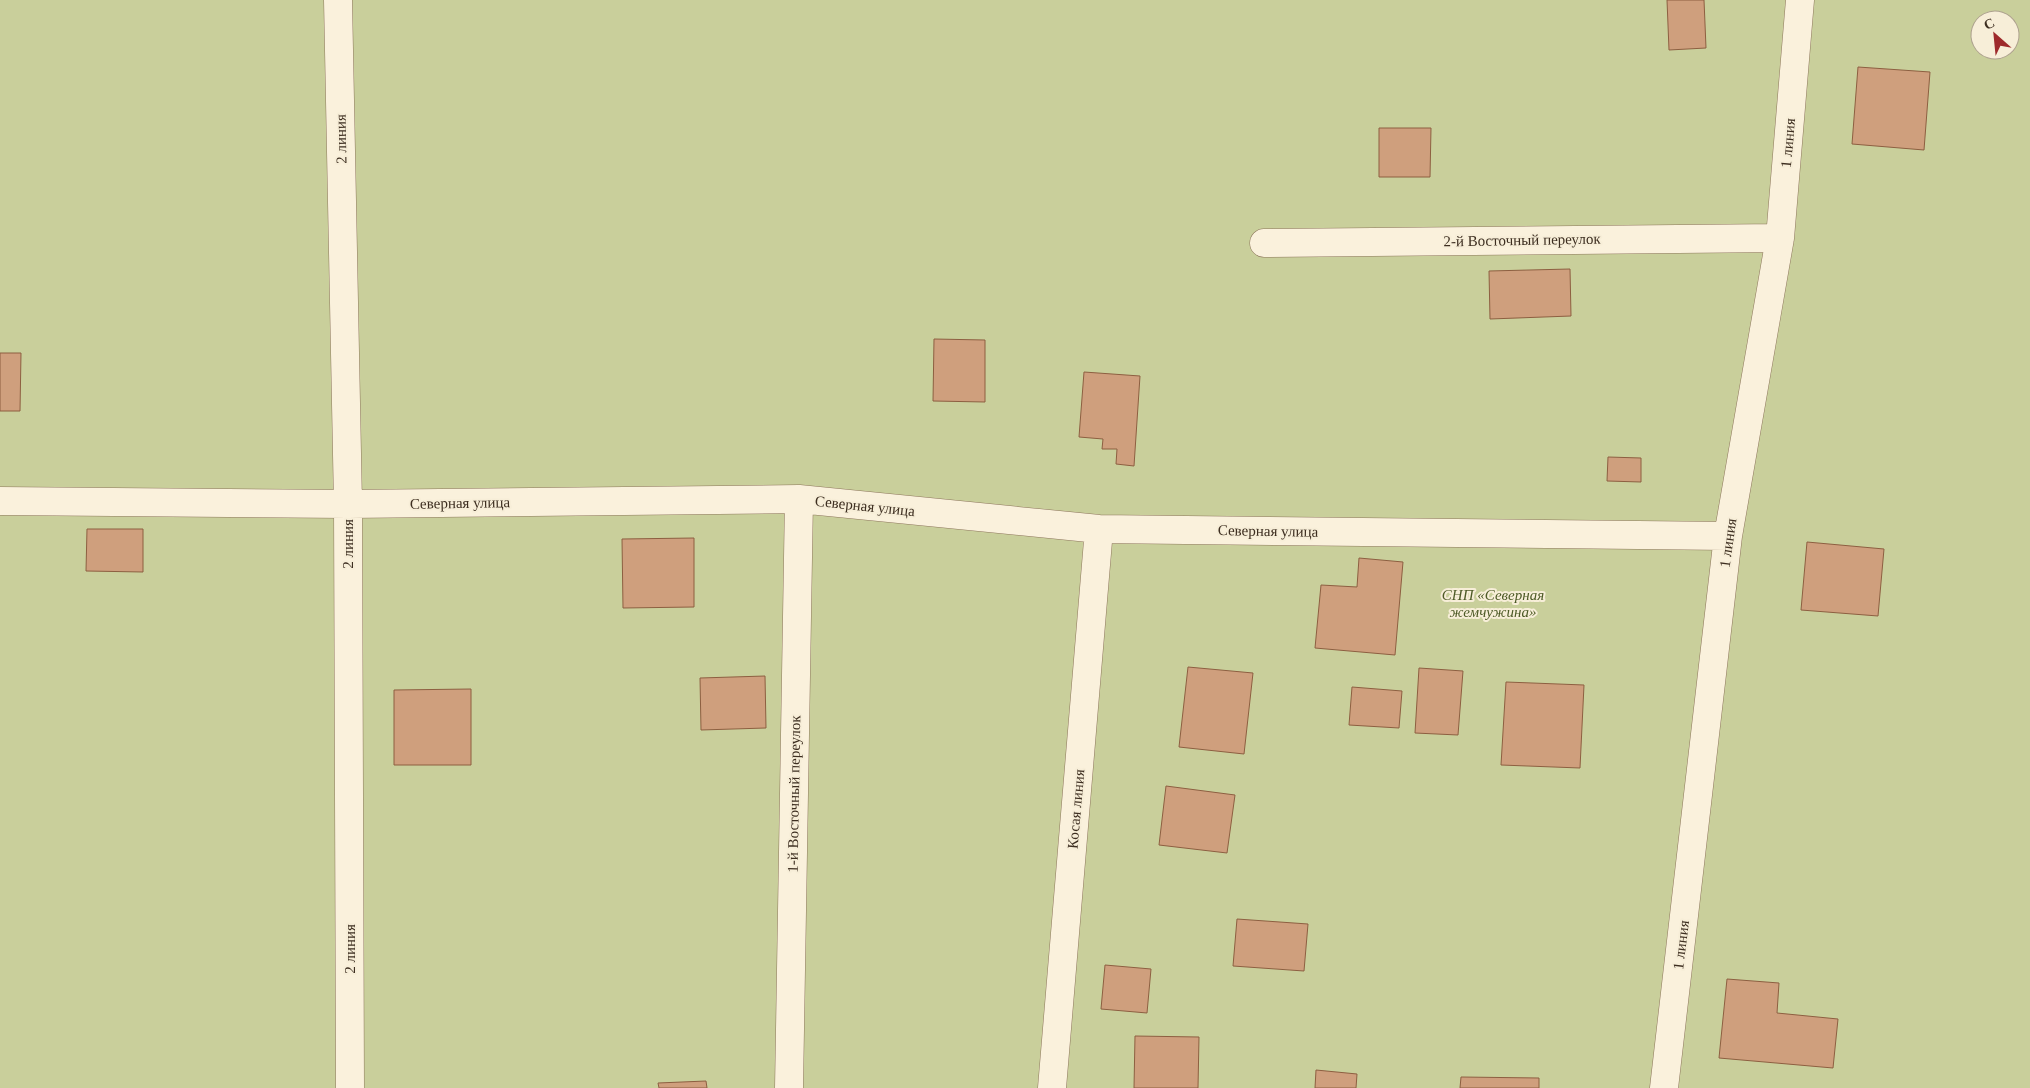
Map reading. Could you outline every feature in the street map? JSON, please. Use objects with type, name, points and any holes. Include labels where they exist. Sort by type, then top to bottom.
[{"type":"street","name":"2 линия","points":[[338,0],[348,504],[350,1088]]},
{"type":"street","name":"1 линия","points":[[1664,1088],[1728,536],[1780,238],[1800,0]]},
{"type":"street","name":"2-й Восточный переулок","points":[[1264,243],[1780,238]]},
{"type":"street","name":"Северная улица","points":[[0,501],[348,504],[798,499],[1099,529],[1728,536]]},
{"type":"street","name":"1-й Восточный переулок","points":[[788,1088],[798,499]]},
{"type":"street","name":"Косая линия","points":[[1052,1088],[1099,529]]},
{"type":"green space","name":"СНП «Северная жемчужина»","points":[[0,0],[2030,0],[2030,1088],[0,1088]]},
{"type":"building","points":[[1667,0],[1704,0],[1706,48],[1669,50]]},
{"type":"building","points":[[1858,67],[1930,72],[1924,150],[1852,144]]},
{"type":"building","points":[[1379,128],[1431,128],[1430,177],[1379,177]]},
{"type":"building","points":[[1570,269],[1571,316],[1490,319],[1489,271]]},
{"type":"building","points":[[934,339],[985,340],[985,402],[933,401]]},
{"type":"building","points":[[0,353],[21,353],[20,411],[0,411]]},
{"type":"building","points":[[1084,372],[1140,376],[1134,466],[1116,464],[1117,449],[1102,449],[1103,439],[1079,437]]},
{"type":"building","points":[[1608,457],[1641,458],[1641,482],[1607,481]]},
{"type":"building","points":[[87,529],[143,529],[143,572],[86,571]]},
{"type":"building","points":[[694,538],[694,607],[623,608],[622,539]]},
{"type":"building","points":[[1807,542],[1884,549],[1878,616],[1801,610]]},
{"type":"building","points":[[1359,558],[1403,562],[1395,655],[1315,648],[1321,585],[1357,587]]},
{"type":"building","points":[[1188,667],[1253,673],[1244,754],[1179,747]]},
{"type":"building","points":[[1419,668],[1463,671],[1458,735],[1415,733]]},
{"type":"building","points":[[765,676],[766,728],[701,730],[700,678]]},
{"type":"building","points":[[1506,682],[1584,685],[1580,768],[1501,765]]},
{"type":"building","points":[[1352,687],[1402,691],[1399,728],[1349,725]]},
{"type":"building","points":[[471,689],[471,765],[394,765],[394,690]]},
{"type":"building","points":[[1166,786],[1235,795],[1227,853],[1159,845]]},
{"type":"building","points":[[1237,919],[1308,924],[1304,971],[1233,966]]},
{"type":"building","points":[[1105,965],[1151,969],[1147,1013],[1101,1009]]},
{"type":"building","points":[[1727,979],[1779,983],[1777,1013],[1838,1019],[1833,1068],[1719,1058]]},
{"type":"building","points":[[1135,1036],[1199,1037],[1198,1088],[1134,1088]]},
{"type":"building","points":[[1316,1070],[1357,1074],[1356,1088],[1315,1088]]},
{"type":"building","points":[[1461,1077],[1539,1078],[1539,1088],[1460,1088]]},
{"type":"building","points":[[706,1081],[707,1088],[659,1088],[658,1083]]}]
